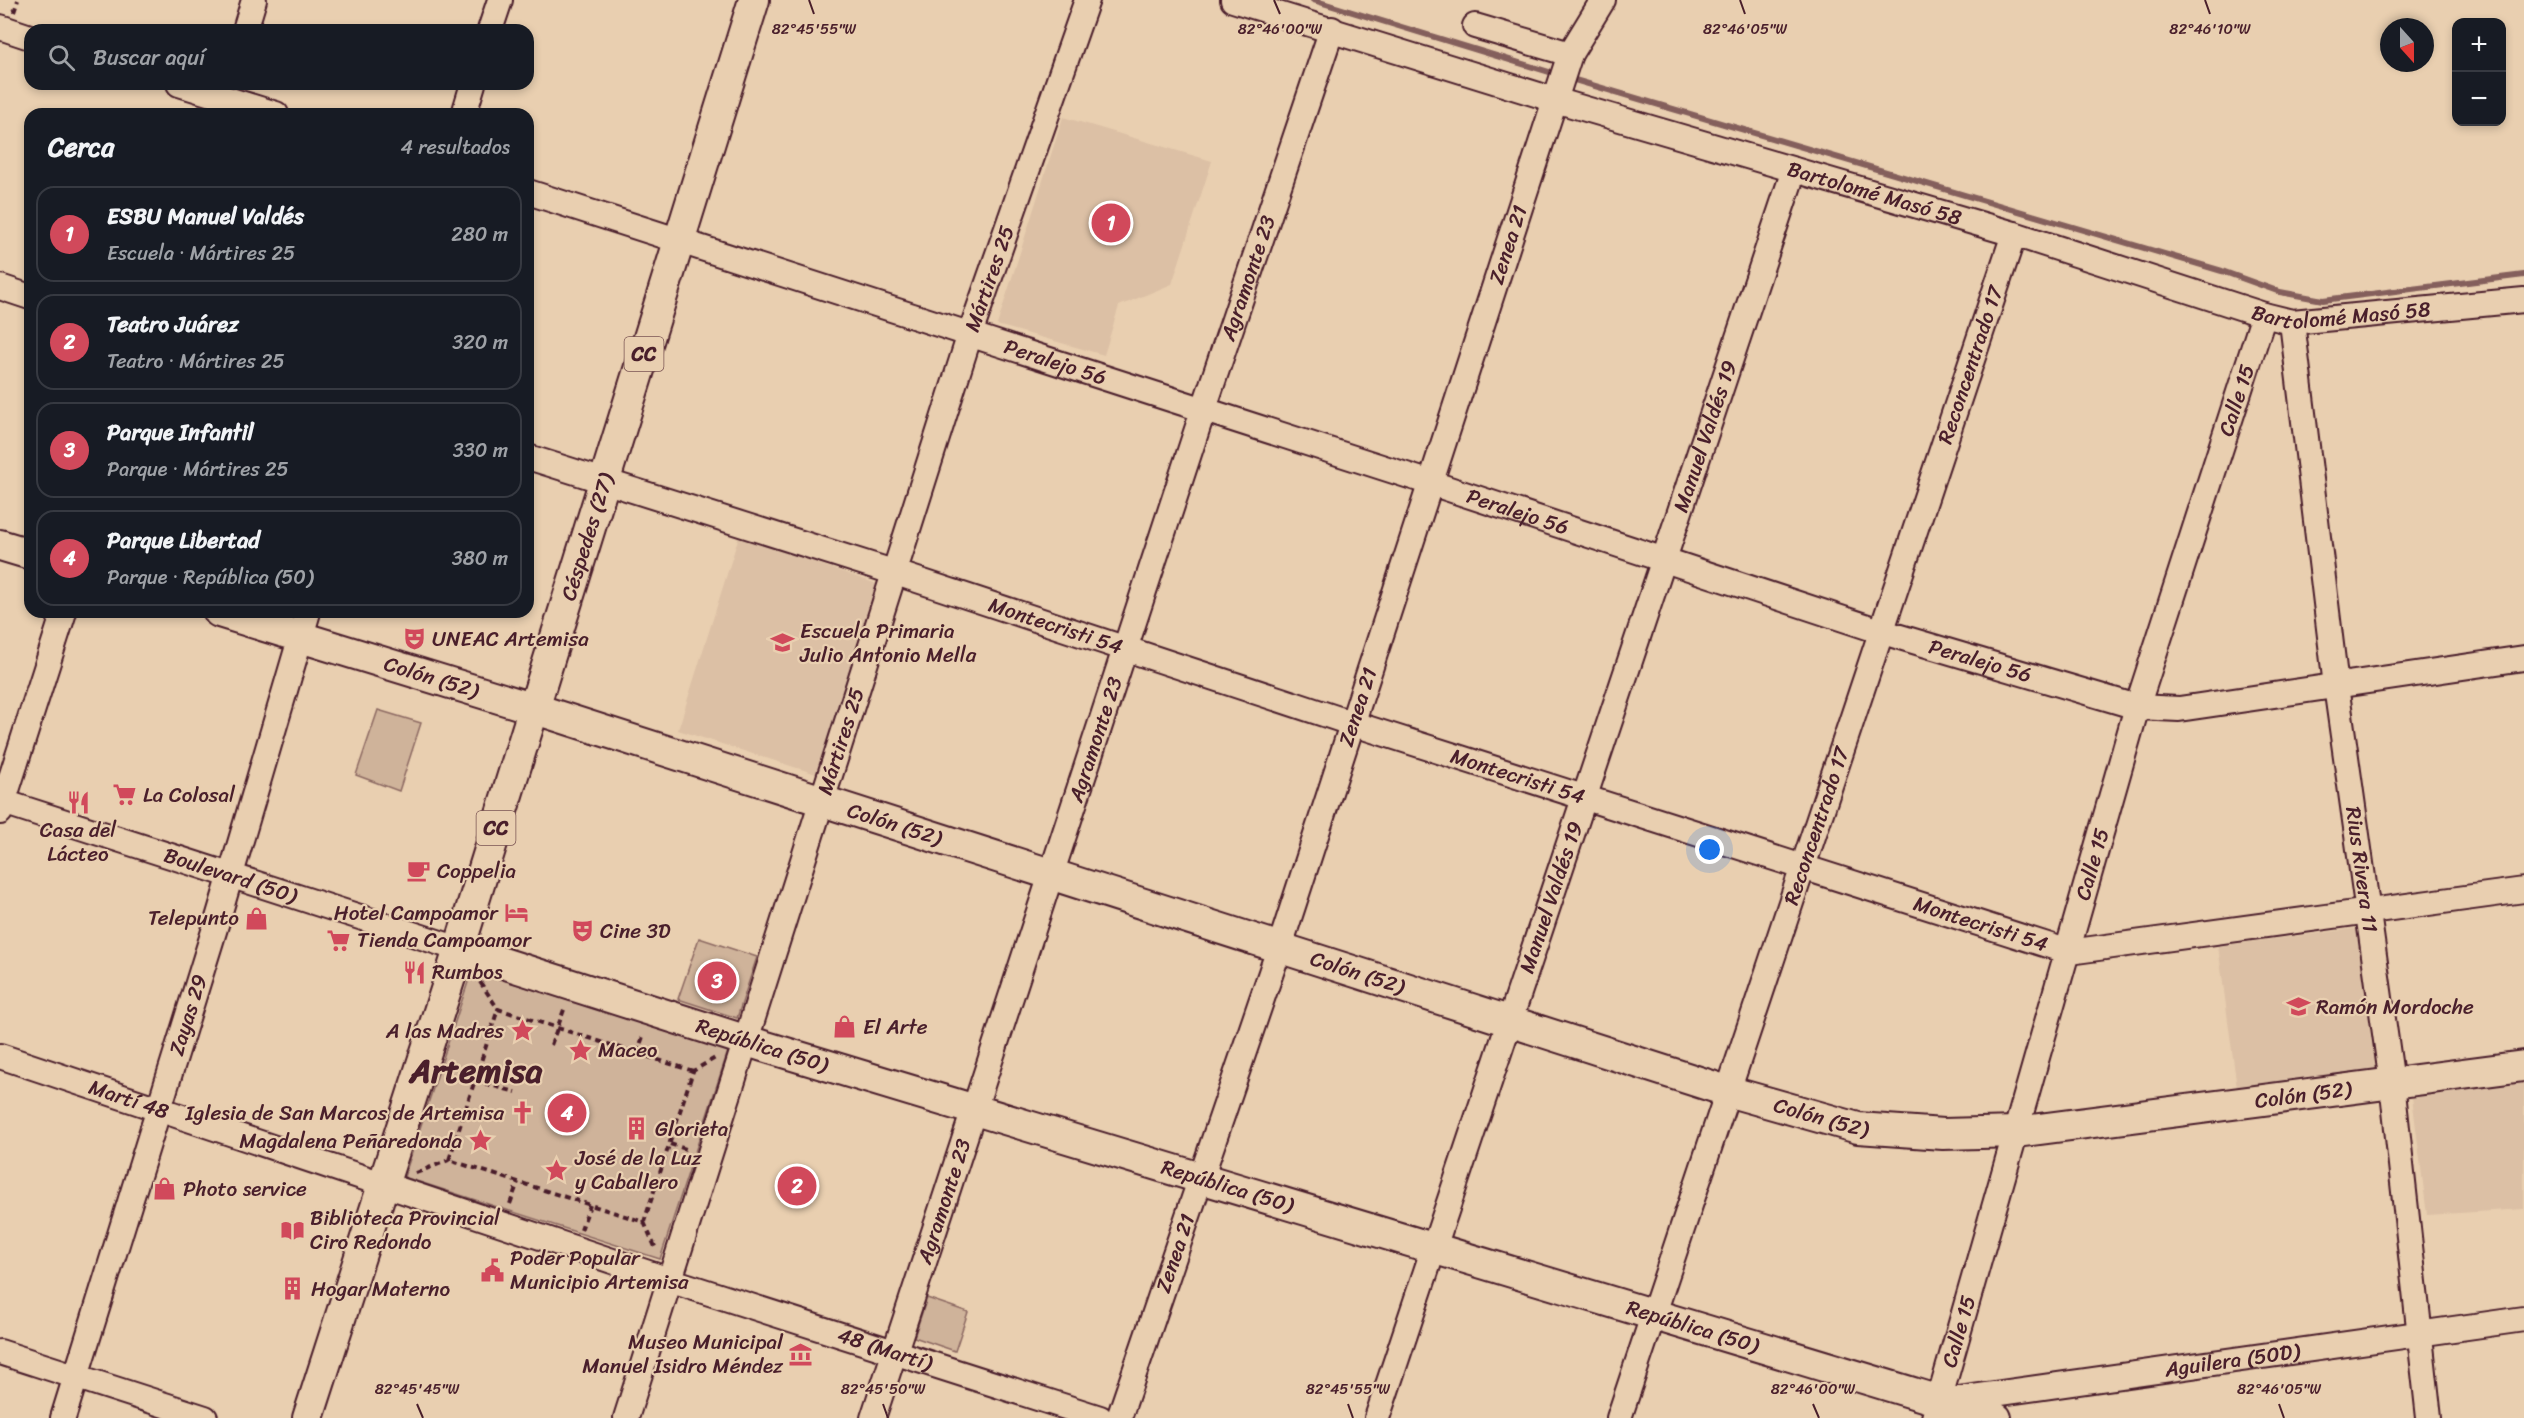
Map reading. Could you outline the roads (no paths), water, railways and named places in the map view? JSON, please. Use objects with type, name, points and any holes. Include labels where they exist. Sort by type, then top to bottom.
[{"type":"main road","name":"Céspedes (27)","points":[[308,1418],[459,949],[532,708],[754,0]]},
{"type":"main road","points":[[0,545],[24,552]]},
{"type":"main road","name":"Colón (52)","points":[[262,618],[304,624],[532,708],[820,802],[1280,946],[1727,1091],[1858,1128],[1943,1134],[2018,1132],[2524,1066]]},
{"type":"main road","name":"República (50)","points":[[459,949],[746,1040],[1652,1315],[1937,1410],[1996,1418]]},
{"type":"street","points":[[247,24],[254,0]]},
{"type":"street","points":[[492,24],[500,0]]},
{"type":"street","name":"Mártires 25","points":[[626,1418],[665,1269],[746,1040],[970,334],[1087,0]]},
{"type":"street","name":"Bartolomé Masó 58","points":[[1233,0],[1558,90],[1794,170],[2014,234],[2292,322],[2524,300]]},
{"type":"street","name":"Zenea 21","points":[[1119,1418],[1280,946],[1570,54],[1602,0]]},
{"type":"street","points":[[1475,26],[1570,54]]},
{"type":"street","points":[[0,27],[24,34]]},
{"type":"street","name":"Agramonte 23","points":[[873,1418],[976,1110],[1203,411],[1332,29]]},
{"type":"street","points":[[197,90],[255,108]]},
{"type":"street","points":[[466,108],[471,90]]},
{"type":"street","name":"Manuel Valdés 19","points":[[1377,1418],[1794,170]]},
{"type":"street","name":"Peralejo 56","points":[[534,194],[1431,483],[1883,632],[2137,706],[2180,709],[2524,657]]},
{"type":"street","name":"Reconcentrado 17","points":[[1619,1418],[2014,234]]},
{"type":"street","points":[[0,287],[24,295]]},
{"type":"street","name":"Calle 15","points":[[1937,1410],[2018,1132],[2137,706],[2264,315]]},
{"type":"street","name":"Rius Rivera 11","points":[[2292,322],[2336,686],[2392,1083],[2429,1418]]},
{"type":"street","name":"Montecristi 54","points":[[534,459],[893,572],[1351,723],[2069,952],[2524,890]]},
{"type":"street","points":[[1,805],[62,618]]},
{"type":"street","name":"Zayas 29","points":[[63,1418],[160,1110],[304,624]]},
{"type":"street","name":"Boulevard (50)","points":[[1,805],[230,875],[459,949]]},
{"type":"street","name":"Martí 48","points":[[0,1056],[383,1185],[665,1269]]},
{"type":"street","name":"48 (Martí)","points":[[665,1269],[896,1351],[1100,1418]]},
{"type":"street","name":"Aguilera (50D)","points":[[1937,1410],[2421,1332],[2524,1319]]},
{"type":"street","points":[[0,1352],[205,1418]]},
{"type":"waterway","points":[[1313,0],[1559,75]]},
{"type":"waterway","points":[[1568,78],[2222,271],[2280,292],[2323,300],[2524,275]]},
{"type":"place","name":"ESBU Manuel Valdés","points":[[1111,223]]},
{"type":"place","name":"UNEAC Artemisa","points":[[414,639]]},
{"type":"place","name":"Escuela Primaria Julio Antonio Mella","points":[[782,643]]},
{"type":"place","name":"La Colosal","points":[[125,795]]},
{"type":"place","name":"Casa del Lácteo","points":[[78,802]]},
{"type":"place","name":"Coppelia","points":[[419,871]]},
{"type":"place","name":"Hotel Campoamor","points":[[516,913]]},
{"type":"place","name":"Telepunto","points":[[257,918]]},
{"type":"place","name":"Cine 3D","points":[[582,931]]},
{"type":"place","name":"Tienda Campoamor","points":[[339,940]]},
{"type":"place","name":"Rumbos","points":[[414,972]]},
{"type":"place","name":"Parque Infantil","points":[[717,981]]},
{"type":"place","name":"Ramón Mordoche","points":[[2298,1007]]},
{"type":"place","name":"El Arte","points":[[845,1027]]},
{"type":"place","name":"A las Madres","points":[[522,1031]]},
{"type":"place","name":"Maceo","points":[[580,1050]]},
{"type":"place","name":"Iglesia de San Marcos de Artemisa","points":[[522,1113]]},
{"type":"place","name":"Parque Libertad","points":[[567,1113]]},
{"type":"place","name":"Glorieta","points":[[637,1129]]},
{"type":"place","name":"Magdalena Peñaredonda","points":[[480,1141]]},
{"type":"place","name":"José de la Luz y Caballero","points":[[557,1170]]},
{"type":"place","name":"Teatro Juárez","points":[[797,1186]]},
{"type":"place","name":"Photo service","points":[[165,1189]]},
{"type":"place","name":"Biblioteca Provincial Ciro Redondo","points":[[292,1230]]},
{"type":"place","name":"Poder Popular Municipio Artemisa","points":[[492,1270]]},
{"type":"place","name":"Hogar Materno","points":[[293,1289]]},
{"type":"place","name":"Museo Municipal Manuel Isidro Méndez","points":[[801,1354]]},
{"type":"district","name":"Artemisa","points":[[476,1071]]}]
